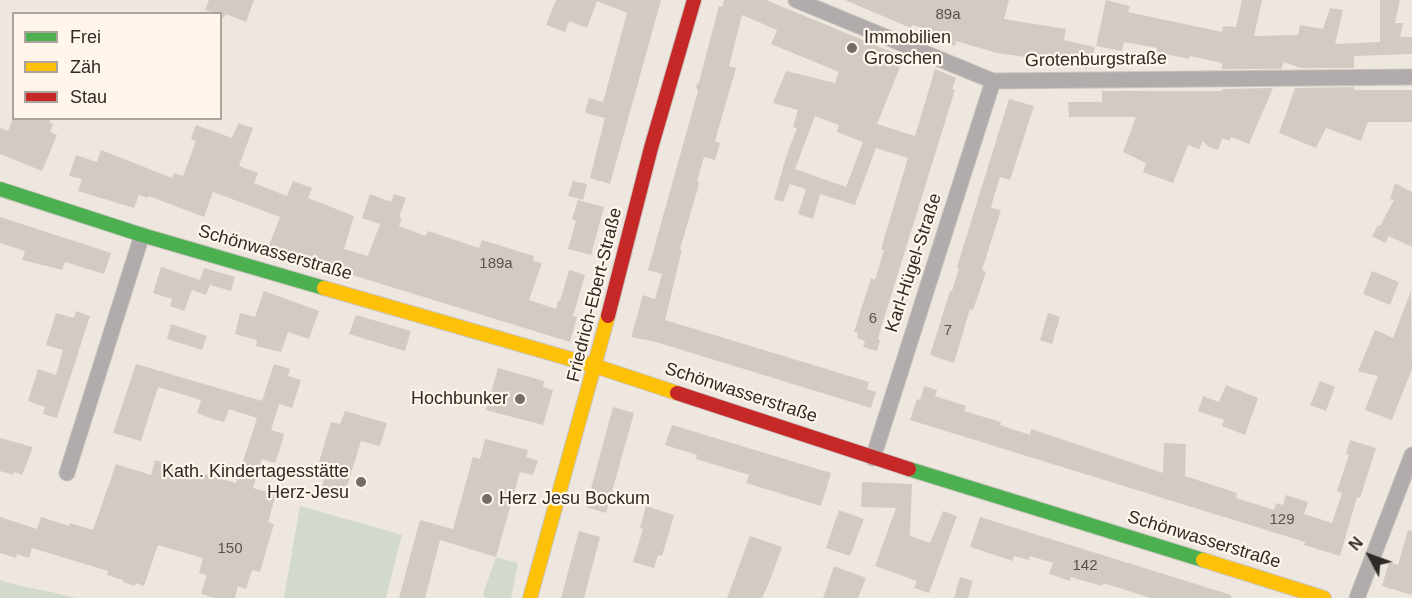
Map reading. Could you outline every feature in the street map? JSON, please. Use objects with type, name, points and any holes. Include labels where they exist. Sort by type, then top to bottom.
[{"type":"street","name":"Friedrich-Ebert-Straße","points":[[530,598],[596,366],[651,148],[694,0]]},
{"type":"street","name":"Grotenburgstraße","points":[[796,0],[993,81],[1412,77]]},
{"type":"street","name":"Karl-Hügel-Straße","points":[[873,458],[993,81]]},
{"type":"street","name":"Schönwasserstraße","points":[[0,189],[142,235],[596,366],[873,458],[1324,598]]},
{"type":"street","points":[[67,473],[142,235]]},
{"type":"street","points":[[1357,598],[1412,455]]},
{"type":"shaded area","points":[[300,506],[402,535],[386,598],[284,598]]},
{"type":"shaded area","points":[[496,557],[518,563],[511,598],[485,598],[483,594]]},
{"type":"shaded area","points":[[0,580],[13,584],[77,598],[0,598]]},
{"type":"building","points":[[209,0],[254,0],[246,22],[226,14],[224,18],[222,12],[205,10]]},
{"type":"building","points":[[556,0],[661,0],[610,184],[590,178],[605,118],[585,113],[589,98],[603,102],[627,13],[597,1],[587,28],[569,21],[565,32],[546,25]]},
{"type":"building","points":[[724,0],[766,0],[904,57],[877,124],[915,136],[935,69],[956,78],[952,89],[955,90],[881,328],[877,351],[863,347],[865,341],[857,338],[858,333],[854,332],[871,278],[875,280],[884,250],[881,249],[908,158],[876,148],[855,205],[820,194],[813,219],[798,214],[806,189],[790,184],[783,202],[774,199],[797,128],[793,127],[798,110],[773,103],[786,71],[835,83],[839,72],[771,44],[777,30],[742,15],[729,66],[736,68],[715,141],[720,143],[715,160],[704,157],[697,181],[699,181],[698,188],[680,249],[682,250],[665,320],[869,382],[867,389],[876,392],[871,408],[656,342],[631,337],[643,295],[655,299],[662,274],[648,270],[698,91],[696,86],[719,6],[722,7]],"holes":[[[815,116],[839,125],[837,132],[863,142],[846,187],[795,169]]]},
{"type":"building","points":[[845,0],[1009,0],[1004,19],[1066,29],[1064,40],[1095,47],[1092,59],[1089,58],[1087,69],[1060,62],[997,53],[956,41],[955,46],[934,39],[936,32],[912,25],[911,28]]},
{"type":"building","points":[[1106,0],[1130,6],[1128,12],[1222,32],[1223,26],[1236,27],[1242,0],[1262,0],[1254,36],[1298,35],[1300,25],[1323,29],[1330,8],[1343,10],[1335,44],[1380,42],[1380,0],[1400,0],[1395,23],[1403,23],[1400,37],[1412,37],[1412,54],[1354,56],[1354,68],[1301,68],[1284,62],[1281,69],[1222,69],[1222,63],[1156,52],[1157,48],[1124,42],[1122,51],[1096,46]]},
{"type":"building","points":[[1354,87],[1354,90],[1412,90],[1412,122],[1368,122],[1361,141],[1326,128],[1316,148],[1279,133],[1295,88]]},
{"type":"building","points":[[1273,88],[1249,144],[1231,137],[1230,140],[1222,139],[1218,150],[1209,147],[1203,141],[1199,149],[1188,145],[1173,183],[1143,172],[1146,163],[1123,152],[1136,117],[1069,117],[1068,102],[1102,102],[1102,91],[1223,91],[1222,89]]},
{"type":"building","points":[[1009,99],[1034,106],[1010,180],[1000,177],[991,208],[1001,210],[982,270],[986,272],[973,310],[970,309],[954,363],[930,355],[950,291],[952,291],[959,268],[957,267]]},
{"type":"building","points":[[12,120],[50,120],[49,123],[53,124],[50,132],[57,135],[42,171],[0,154],[0,128],[8,131]]},
{"type":"building","points":[[238,123],[253,128],[239,166],[258,173],[254,183],[287,196],[293,181],[312,188],[308,198],[354,216],[344,249],[368,256],[380,224],[362,218],[370,194],[391,202],[394,194],[406,198],[399,217],[402,218],[399,226],[426,236],[428,231],[479,248],[482,240],[534,256],[533,261],[542,263],[529,300],[556,309],[569,270],[585,275],[573,316],[577,317],[570,342],[271,250],[268,248],[280,217],[213,192],[204,217],[149,196],[148,198],[139,195],[134,208],[78,191],[82,179],[69,176],[76,155],[97,162],[101,150],[172,178],[174,173],[183,176],[196,141],[191,139],[196,125],[232,138]]},
{"type":"building","points":[[573,181],[587,184],[583,200],[568,196]]},
{"type":"building","points":[[1395,183],[1412,192],[1412,247],[1389,236],[1385,243],[1372,236],[1394,200],[1390,199]]},
{"type":"building","points":[[578,200],[604,207],[591,255],[568,249],[576,221],[572,219]]},
{"type":"building","points":[[0,217],[111,253],[104,274],[65,262],[62,270],[22,260],[25,251],[0,243]]},
{"type":"building","points":[[161,267],[200,280],[204,268],[235,277],[231,291],[210,285],[206,295],[192,290],[184,311],[170,306],[172,299],[153,293]]},
{"type":"building","points":[[1372,271],[1399,282],[1390,305],[1363,294]]},
{"type":"building","points":[[264,291],[319,311],[309,339],[288,332],[281,352],[256,346],[257,340],[235,334],[240,313],[255,317]]},
{"type":"building","points":[[1411,291],[1412,369],[1392,420],[1365,410],[1378,376],[1358,371],[1375,330],[1393,338]]},
{"type":"building","points":[[76,311],[90,316],[57,418],[43,414],[45,407],[28,401],[38,369],[56,375],[63,350],[46,345],[56,313],[74,318]]},
{"type":"building","points":[[1048,313],[1060,317],[1052,344],[1040,340]]},
{"type":"building","points":[[356,315],[411,331],[405,351],[349,334]]},
{"type":"building","points":[[171,324],[207,336],[202,350],[167,339]]},
{"type":"building","points":[[136,364],[262,401],[274,364],[290,369],[288,376],[301,380],[292,408],[279,404],[271,430],[284,434],[280,449],[275,463],[262,459],[253,488],[276,494],[268,522],[274,524],[260,572],[252,570],[246,589],[238,586],[235,598],[214,598],[201,594],[207,575],[199,573],[203,558],[158,545],[144,586],[123,582],[123,580],[107,575],[108,571],[32,548],[29,558],[17,554],[16,558],[0,553],[0,517],[37,529],[41,517],[69,526],[70,523],[93,530],[116,464],[151,475],[155,460],[236,483],[257,418],[229,409],[224,422],[210,418],[197,413],[201,400],[158,387],[141,441],[113,433]]},
{"type":"building","name":"Hochbunker","points":[[498,368],[544,381],[543,387],[553,390],[543,425],[486,410]]},
{"type":"building","points":[[1320,381],[1335,387],[1326,411],[1310,405]]},
{"type":"building","points":[[1226,385],[1258,398],[1245,435],[1222,426],[1224,420],[1198,411],[1203,396],[1219,402]]},
{"type":"building","points":[[924,386],[937,390],[935,396],[966,406],[964,411],[1001,422],[1000,425],[1030,435],[1031,429],[1163,473],[1164,443],[1186,444],[1185,476],[1237,493],[1236,498],[1274,510],[1276,503],[1283,505],[1286,495],[1308,502],[1304,514],[1332,523],[1342,493],[1337,491],[1349,455],[1346,454],[1350,440],[1376,448],[1360,498],[1357,497],[1340,556],[1304,545],[1305,542],[910,420]]},
{"type":"building","points":[[613,407],[634,413],[606,513],[586,507]]},
{"type":"building","points":[[345,411],[387,423],[380,446],[361,441],[345,493],[322,486],[328,465],[319,462],[331,422],[340,424]]},
{"type":"building","points":[[672,425],[831,473],[821,506],[746,483],[749,475],[696,459],[697,455],[665,445]]},
{"type":"building","points":[[0,438],[33,447],[22,475],[0,471]]},
{"type":"building","name":"Herz Jesu Bockum","points":[[485,439],[528,450],[526,457],[538,461],[533,475],[520,472],[496,557],[440,540],[425,598],[399,598],[420,520],[453,529],[473,457],[480,459]]},
{"type":"building","points":[[862,482],[912,484],[910,536],[930,543],[943,511],[957,516],[929,593],[914,588],[917,581],[875,566],[896,508],[861,507]]},
{"type":"building","points":[[646,506],[674,515],[662,556],[658,555],[654,568],[633,562],[643,529],[640,528]]},
{"type":"building","points":[[839,510],[864,519],[850,556],[826,548]]},
{"type":"building","points":[[980,517],[1231,595],[1231,598],[1151,598],[1103,583],[1102,586],[1071,577],[1070,581],[1049,574],[1053,563],[1030,556],[1029,560],[1014,556],[1013,561],[970,547]]},
{"type":"building","points":[[1408,530],[1412,531],[1412,595],[1382,586],[1389,562],[1398,565]]},
{"type":"building","points":[[579,531],[600,537],[584,598],[561,598]]},
{"type":"building","points":[[750,536],[782,547],[770,580],[762,598],[727,598]]},
{"type":"building","points":[[834,566],[866,578],[858,598],[823,598]]},
{"type":"building","points":[[960,577],[973,581],[968,598],[954,598]]},
{"type":"traffic: fast","points":[[0,189],[142,235],[324,288]]},
{"type":"traffic: fast","points":[[909,469],[1203,560]]},
{"type":"traffic: slow","points":[[324,288],[595,366],[677,393]]},
{"type":"traffic: slow","points":[[530,598],[608,316]]},
{"type":"traffic: slow","points":[[1203,560],[1324,598]]},
{"type":"traffic: jam","points":[[608,316],[651,148],[694,0]]},
{"type":"traffic: jam","points":[[677,393],[909,469]]},
{"type":"place","name":"Immobilien Groschen","points":[[852,48]]},
{"type":"place","name":"Hochbunker","points":[[520,399]]},
{"type":"place","name":"Kath. Kindertagesstätte Herz-Jesu","points":[[361,482]]},
{"type":"place","name":"Herz Jesu Bockum","points":[[487,499]]}]
